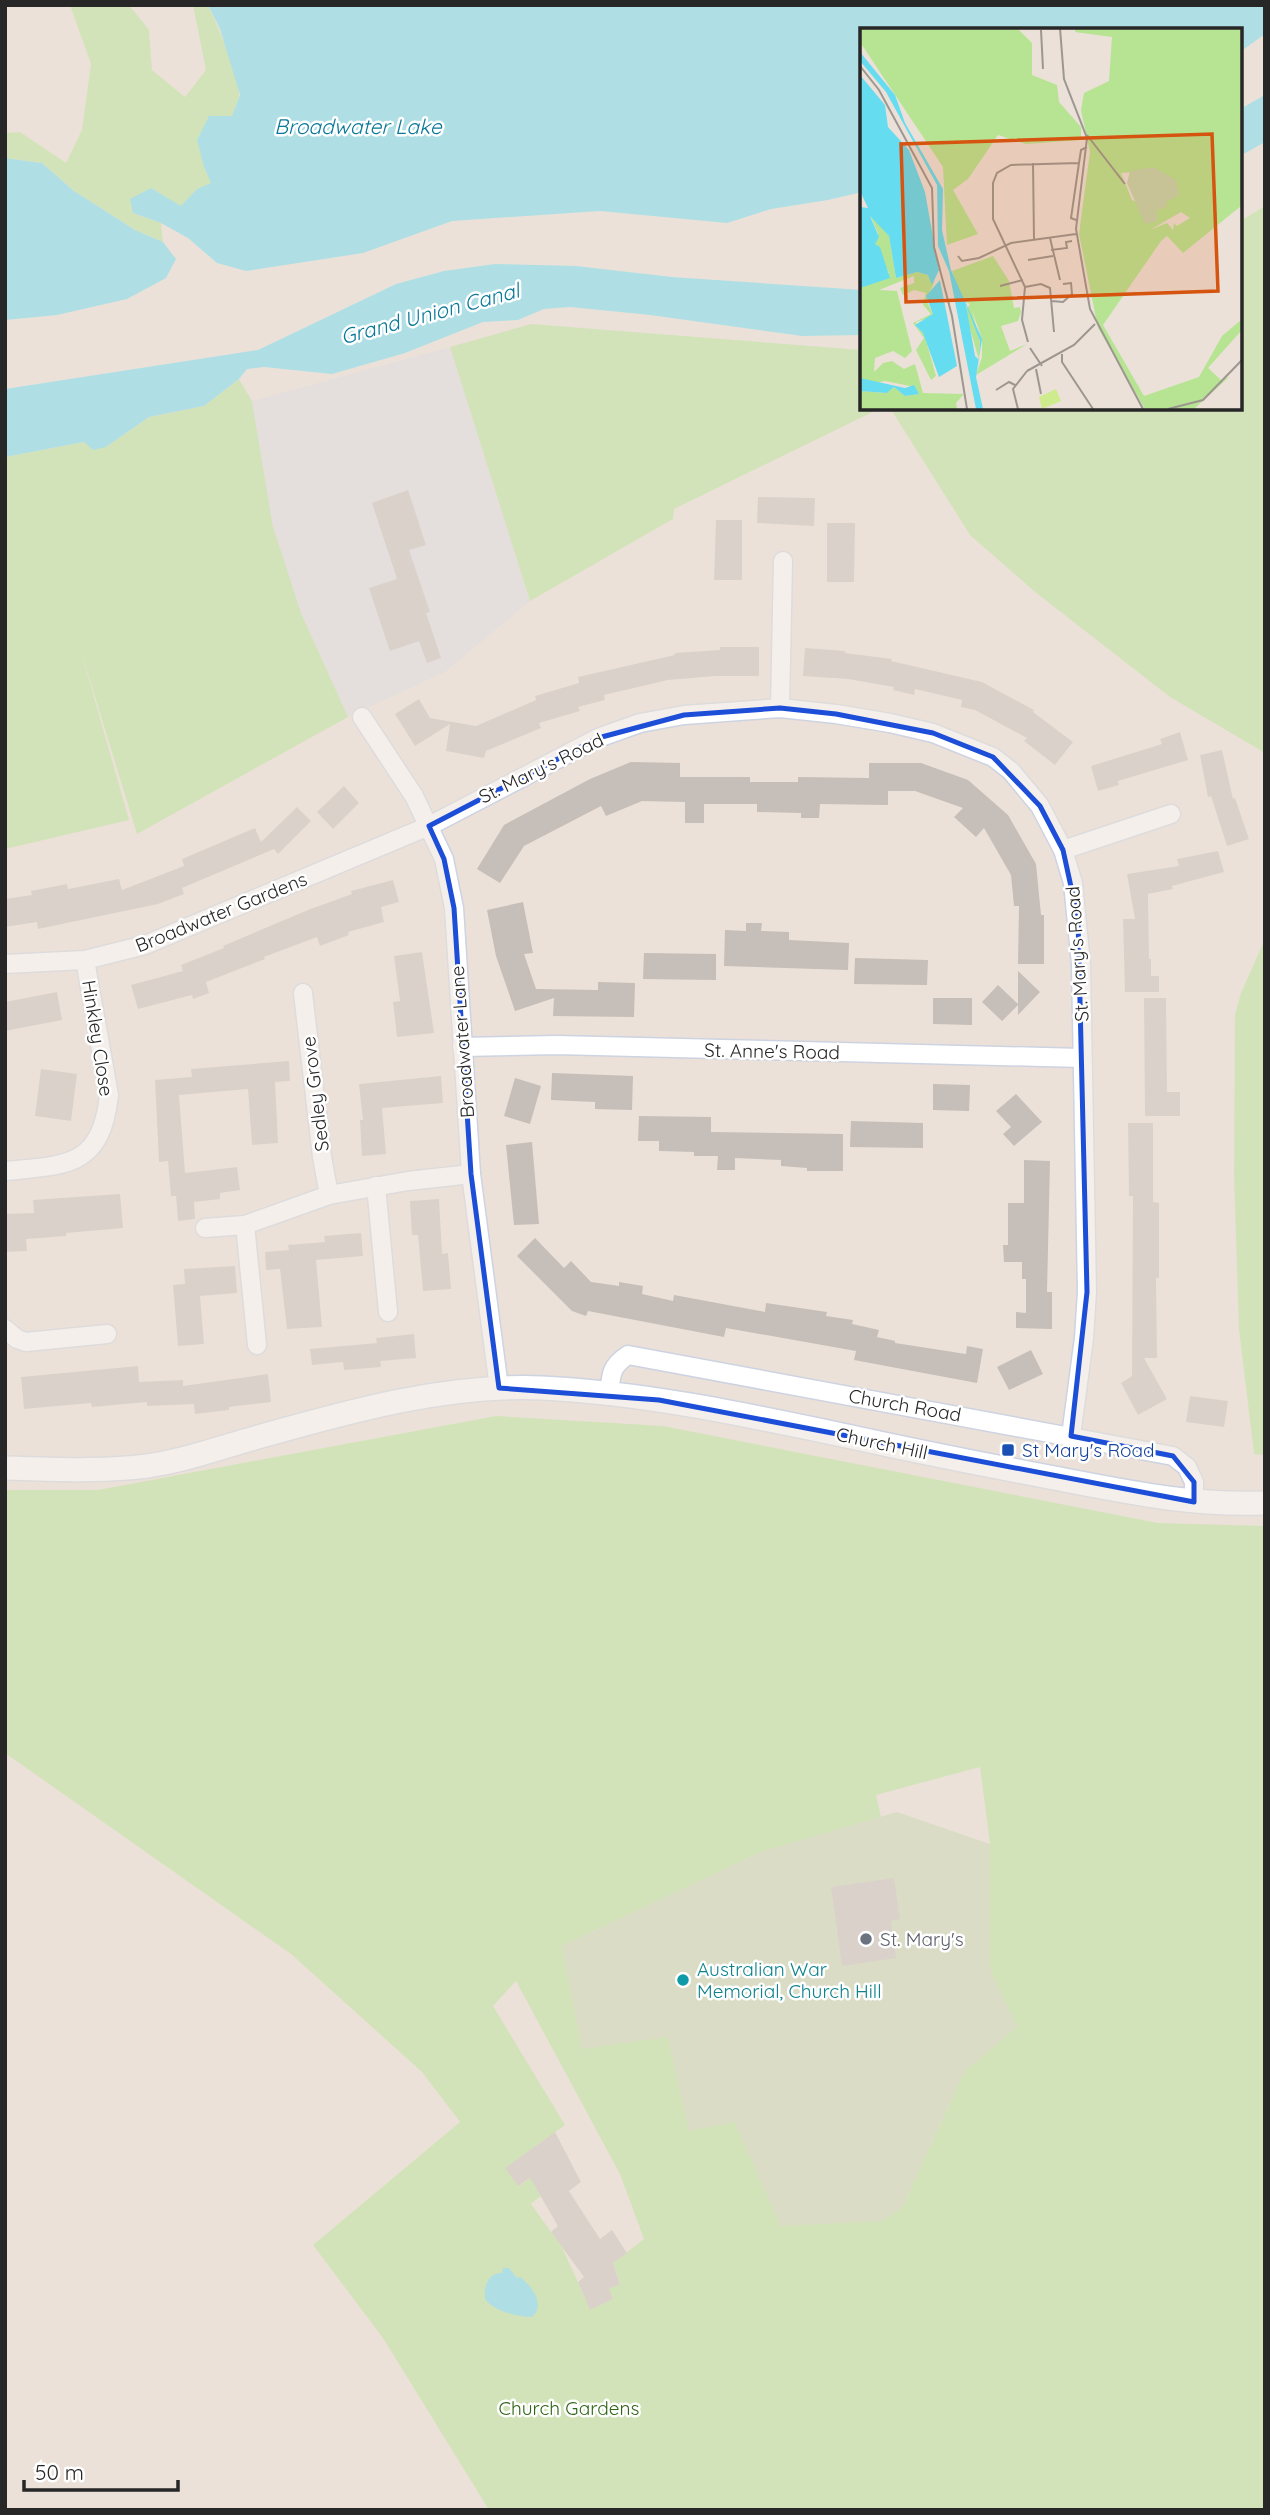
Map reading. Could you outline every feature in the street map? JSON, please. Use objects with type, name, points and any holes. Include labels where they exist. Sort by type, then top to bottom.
[{"type":"street","points":[[780,708],[783,561]]},
{"type":"street","name":"St. Mary's Road","points":[[429,826],[598,738],[640,723],[684,715],[780,708],[901,725],[961,742],[993,757],[1012,771],[1040,806],[1063,850],[1073,883],[1078,919],[1087,1292],[1071,1436]]},
{"type":"street","name":"Broadwater Lane","points":[[362,717],[414,796],[444,859],[454,908],[471,1174],[499,1388]]},
{"type":"street","points":[[1063,850],[1171,814]]},
{"type":"street","name":"Broadwater Gardens","points":[[5,964],[85,960],[145,945],[429,826]]},
{"type":"street","name":"Hinkley Close","points":[[5,1171],[71,1163],[93,1145],[102,1131],[109,1095],[85,960]]},
{"type":"street","name":"Sedley Grove","points":[[303,993],[329,1195]]},
{"type":"street","name":"St. Anne's Road","points":[[462,1047],[557,1045],[1082,1058]]},
{"type":"street","points":[[205,1228],[245,1225],[329,1195],[471,1174]]},
{"type":"street","points":[[376,1186],[388,1312]]},
{"type":"street","points":[[245,1225],[257,1345]]},
{"type":"street","points":[[5,1329],[17,1339],[26,1342],[107,1334]]},
{"type":"street","name":"Church Road","points":[[609,1394],[611,1374],[617,1362],[628,1355],[1071,1436],[1173,1456],[1187,1467],[1194,1482],[1194,1503]]},
{"type":"street","name":"Church Hill","points":[[5,1468],[96,1470],[148,1466],[395,1402],[499,1388],[542,1388],[609,1394],[766,1419],[1000,1468],[1194,1503],[1265,1503]]},
{"type":"highlighted area","points":[[780,708],[836,714],[933,733],[993,757],[1040,806],[1063,850],[1078,919],[1087,1292],[1071,1436],[1173,1456],[1194,1482],[1194,1502],[659,1400],[499,1388],[471,1174],[454,908],[444,859],[429,826],[598,738],[684,715]]},
{"type":"shaded area","points":[[450,347],[530,601],[445,672],[348,717],[298,606],[273,527],[252,401]]},
{"type":"green space","points":[[70,5],[129,5],[149,30],[152,70],[185,97],[206,70],[193,5],[208,5],[233,66],[239,98],[228,125],[204,167],[212,183],[197,189],[181,207],[151,188],[133,213],[161,223],[163,242],[135,230],[74,191],[42,163],[5,158],[5,133],[20,132],[66,163],[82,130],[91,64]]},
{"type":"green space","points":[[1265,206],[1265,753],[1170,697],[1035,592],[970,535],[891,410],[1242,410],[1242,220]]},
{"type":"green space","points":[[531,324],[860,350],[860,410],[877,410],[674,509],[673,519],[530,601],[450,347]]},
{"type":"green space","points":[[239,379],[252,401],[273,527],[301,613],[348,717],[137,834],[81,651],[129,820],[5,849],[5,457],[84,442],[106,447],[149,417],[204,406]]},
{"type":"green space","points":[[1265,939],[1265,1455],[1254,1454],[1239,1329],[1234,1176],[1235,1015],[1241,993]]},
{"type":"green space","name":"Church Gardens","points":[[496,1416],[663,1426],[1158,1523],[1265,1526],[1265,2510],[489,2510],[383,2338],[313,2245],[460,2122],[422,2072],[291,1954],[5,1753],[5,1490],[98,1490]],"holes":[[[980,1767],[990,1844],[990,1969],[1016,2027],[964,2072],[902,2208],[781,2226],[735,2122],[689,2130],[668,2037],[562,1946],[761,1852],[881,1817],[876,1795]],[[516,1981],[620,2174],[644,2239],[613,2263],[620,2283],[609,2289],[590,2309],[562,2247],[531,2204],[541,2196],[550,2164],[519,2186],[506,2168],[565,2125],[493,2006]]]},
{"type":"green space","points":[[897,1812],[990,1844],[990,1969],[1017,2027],[964,2072],[902,2208],[882,2221],[781,2226],[735,2122],[689,2131],[668,2037],[582,2049],[562,1946],[761,1852]]},
{"type":"water","name":"Broadwater Lake","points":[[208,5],[1265,5],[1265,34],[1242,51],[1242,28],[860,28],[860,192],[771,209],[727,223],[600,211],[452,221],[363,253],[246,271],[217,263],[188,238],[161,223],[133,213],[130,199],[151,188],[181,206],[197,189],[211,183],[197,140],[209,116],[232,116],[240,95],[220,29]]},
{"type":"water","points":[[1265,95],[1265,142],[1242,155],[1242,108]]},
{"type":"water","points":[[5,158],[42,163],[74,191],[135,230],[163,242],[176,259],[166,278],[127,299],[57,315],[5,320]]},
{"type":"water","name":"Grand Union Canal","points":[[495,264],[576,266],[672,277],[860,290],[860,335],[802,336],[650,315],[570,307],[544,309],[518,320],[483,322],[405,353],[332,374],[264,367],[247,369],[239,379],[204,406],[149,417],[106,447],[93,450],[84,442],[5,457],[5,389],[258,350],[396,284],[444,271]]},
{"type":"water","points":[[503,2268],[509,2268],[533,2290],[538,2307],[532,2317],[506,2312],[485,2299],[488,2281],[493,2275],[502,2273]]},
{"type":"building","points":[[408,490],[426,545],[409,550],[430,612],[426,613],[441,658],[427,663],[419,641],[390,651],[369,588],[397,579],[372,503]]},
{"type":"building","points":[[758,497],[815,498],[814,526],[757,523]]},
{"type":"building","points":[[716,520],[742,520],[742,580],[714,580]]},
{"type":"building","points":[[827,523],[855,523],[854,582],[827,582]]},
{"type":"building","points":[[720,647],[759,647],[759,676],[668,680],[604,695],[605,700],[578,707],[580,711],[539,723],[541,728],[486,751],[484,758],[446,751],[450,724],[415,746],[395,714],[419,699],[430,718],[476,726],[536,700],[535,696],[579,683],[578,677],[675,653],[720,650]]},
{"type":"building","points":[[805,648],[892,659],[891,661],[982,682],[1034,710],[1033,712],[1073,742],[1055,765],[1024,741],[1027,738],[975,710],[961,707],[962,700],[915,689],[914,695],[893,690],[894,687],[848,679],[803,676]]},
{"type":"building","points":[[1180,732],[1188,760],[1118,781],[1119,785],[1098,791],[1091,766],[1162,744],[1160,739]]},
{"type":"building","points":[[1222,750],[1233,799],[1235,798],[1249,839],[1227,846],[1211,796],[1208,797],[1200,755]]},
{"type":"building","points":[[631,762],[680,763],[680,777],[750,777],[750,782],[798,782],[798,777],[869,778],[869,763],[921,763],[968,780],[1008,815],[1036,864],[1041,915],[1044,915],[1044,964],[1018,964],[1019,906],[1014,906],[1011,875],[984,828],[976,837],[954,817],[963,808],[915,791],[888,791],[888,805],[820,804],[819,818],[801,818],[801,813],[757,812],[757,804],[704,804],[704,823],[685,823],[685,802],[642,801],[606,816],[601,806],[524,846],[500,883],[477,869],[504,825],[590,779]]},
{"type":"building","points":[[344,786],[359,803],[333,829],[317,812]]},
{"type":"building","points":[[297,807],[311,821],[278,854],[274,849],[182,888],[184,894],[158,904],[38,929],[37,922],[5,927],[5,899],[32,895],[31,891],[67,884],[68,889],[119,879],[122,890],[184,866],[182,859],[255,828],[261,842]]},
{"type":"building","points":[[1218,851],[1224,872],[1172,886],[1173,889],[1148,894],[1149,959],[1151,976],[1159,976],[1159,992],[1125,992],[1123,919],[1135,919],[1127,874],[1179,866],[1177,859]]},
{"type":"building","points":[[393,880],[399,902],[381,907],[384,922],[348,932],[349,935],[320,946],[317,937],[264,957],[265,959],[206,982],[209,993],[193,999],[192,995],[138,1009],[131,985],[183,971],[181,965],[224,948],[223,946],[352,894],[351,891]]},
{"type":"building","points":[[523,902],[533,953],[524,954],[536,989],[598,990],[598,982],[635,983],[634,1017],[553,1016],[554,998],[515,1011],[496,956],[487,910]]},
{"type":"building","points":[[746,923],[762,923],[761,931],[789,932],[789,940],[849,943],[848,970],[724,966],[725,930],[746,931]]},
{"type":"building","points":[[422,952],[434,1033],[397,1037],[393,1002],[400,1001],[394,956]]},
{"type":"building","points":[[644,953],[716,954],[716,980],[643,979]]},
{"type":"building","points":[[855,958],[928,960],[927,985],[854,984]]},
{"type":"building","points":[[1018,971],[1040,992],[1018,1015],[1018,1005],[1002,1021],[982,1002],[998,985],[1018,1004]]},
{"type":"building","points":[[57,992],[62,1020],[5,1031],[5,1002]]},
{"type":"building","points":[[933,998],[972,998],[972,1025],[933,1024]]},
{"type":"building","points":[[1144,998],[1166,998],[1167,1092],[1180,1092],[1180,1116],[1145,1116]]},
{"type":"building","points":[[289,1061],[290,1081],[275,1082],[278,1143],[252,1145],[248,1089],[179,1095],[185,1173],[237,1167],[240,1190],[220,1193],[220,1199],[194,1202],[195,1219],[178,1221],[176,1196],[171,1196],[168,1161],[159,1162],[155,1080],[192,1077],[191,1069]]},
{"type":"building","points":[[41,1069],[77,1074],[71,1121],[35,1116]]},
{"type":"building","points":[[552,1073],[633,1076],[632,1110],[595,1109],[595,1102],[551,1100]]},
{"type":"building","points":[[441,1076],[443,1103],[382,1108],[386,1154],[362,1156],[360,1120],[363,1120],[359,1084]]},
{"type":"building","points":[[515,1078],[541,1086],[530,1124],[504,1116]]},
{"type":"building","points":[[933,1084],[970,1085],[969,1111],[933,1110]]},
{"type":"building","points":[[1016,1094],[1042,1122],[1014,1146],[1003,1134],[1011,1127],[996,1111]]},
{"type":"building","points":[[639,1116],[711,1117],[711,1132],[843,1134],[843,1171],[807,1171],[807,1168],[781,1166],[781,1160],[735,1158],[735,1170],[717,1170],[718,1156],[659,1151],[659,1141],[638,1141]]},
{"type":"building","points":[[851,1121],[923,1123],[923,1148],[850,1147]]},
{"type":"building","points":[[1128,1123],[1153,1123],[1153,1202],[1159,1203],[1157,1358],[1144,1358],[1167,1399],[1138,1415],[1121,1383],[1132,1376],[1133,1196],[1129,1196]]},
{"type":"building","points":[[532,1142],[539,1224],[514,1225],[506,1145]]},
{"type":"building","points":[[1024,1160],[1050,1161],[1047,1292],[1052,1292],[1052,1329],[1016,1328],[1016,1312],[1026,1313],[1026,1279],[1022,1279],[1022,1262],[1004,1262],[1003,1245],[1008,1245],[1008,1203],[1024,1203]]},
{"type":"building","points":[[120,1194],[123,1228],[26,1239],[27,1251],[5,1252],[5,1214],[34,1213],[33,1200]]},
{"type":"building","points":[[439,1199],[442,1254],[448,1253],[451,1289],[423,1291],[418,1235],[412,1235],[410,1201]]},
{"type":"building","points":[[361,1233],[363,1256],[316,1260],[322,1327],[287,1329],[280,1269],[266,1270],[265,1252],[289,1250],[288,1245],[325,1242],[324,1236]]},
{"type":"building","points":[[535,1238],[564,1268],[571,1261],[591,1282],[619,1286],[619,1282],[643,1286],[642,1294],[673,1301],[674,1295],[765,1312],[766,1303],[827,1312],[826,1316],[853,1320],[852,1324],[879,1330],[877,1337],[895,1343],[966,1354],[967,1346],[983,1349],[977,1383],[854,1360],[856,1351],[726,1328],[724,1337],[588,1311],[586,1316],[572,1311],[517,1256]]},
{"type":"building","points":[[235,1266],[237,1293],[200,1296],[204,1344],[178,1346],[173,1285],[185,1284],[184,1269]]},
{"type":"building","points":[[414,1334],[416,1358],[380,1361],[381,1367],[344,1370],[343,1362],[312,1365],[310,1349],[377,1343],[376,1338]]},
{"type":"building","points":[[1031,1350],[1043,1374],[1009,1390],[997,1367]]},
{"type":"building","points":[[138,1366],[139,1382],[183,1380],[183,1386],[268,1374],[271,1402],[195,1414],[194,1404],[147,1406],[147,1402],[92,1407],[91,1403],[24,1409],[21,1377]]},
{"type":"building","points":[[1190,1396],[1228,1401],[1224,1427],[1186,1422]]},
{"type":"building","name":"St. Mary's","points":[[894,1878],[900,1919],[891,1921],[896,1958],[842,1966],[831,1887]]},
{"type":"building","points":[[555,2132],[581,2182],[569,2191],[600,2239],[612,2230],[627,2253],[613,2263],[620,2284],[609,2289],[613,2299],[590,2310],[578,2282],[584,2277],[551,2232],[558,2226],[530,2178],[518,2186],[505,2168]]},
{"type":"place","name":"St Mary's Road","points":[[1008,1450]]},
{"type":"place","name":"St. Mary's","points":[[866,1939]]},
{"type":"place","name":"Australian War Memorial, Church Hill","points":[[683,1980]]}]
